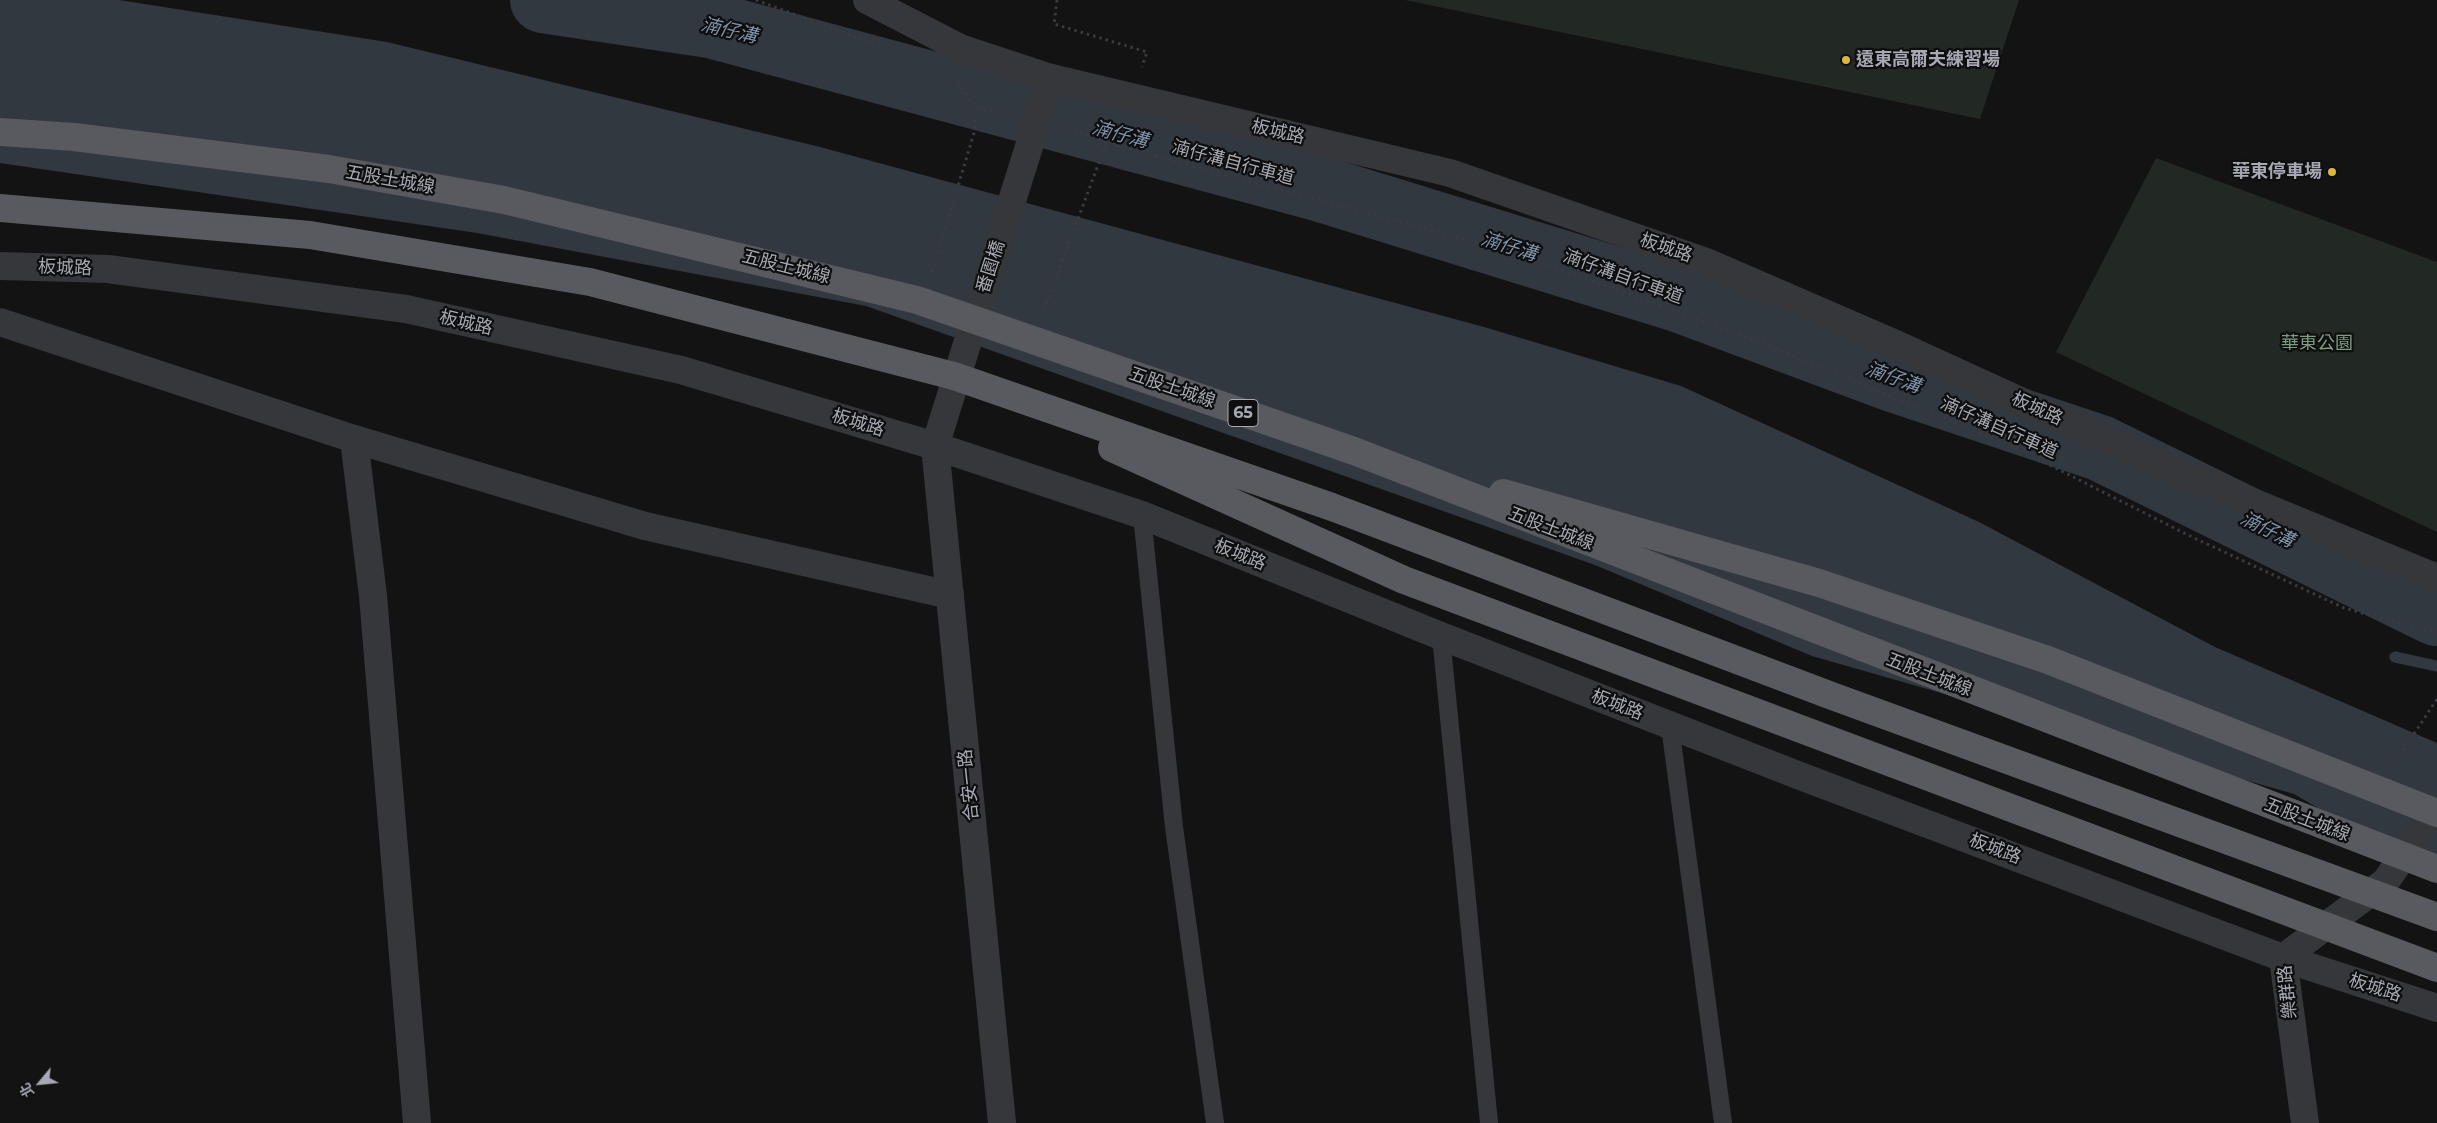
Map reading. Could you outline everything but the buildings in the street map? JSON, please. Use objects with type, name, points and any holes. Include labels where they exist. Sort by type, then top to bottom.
[{"type":"highway","name":"五股土城線","points":[[0,132],[74,137],[329,170],[504,200],[917,300],[1354,451],[2437,868]]},
{"type":"highway","points":[[0,208],[310,235],[590,282],[952,386],[1332,507],[1832,696],[2437,917]]},
{"type":"highway","points":[[952,386],[1404,580],[2437,968]]},
{"type":"highway","points":[[1354,451],[1828,586],[2048,660],[2437,813]]},
{"type":"street","name":"板城路","points":[[867,0],[960,48],[1048,77],[1450,173],[1709,263],[1896,344],[2136,454],[2437,578]]},
{"type":"street","name":"番園橋","points":[[935,446],[952,386],[1035,129],[1048,77]]},
{"type":"street","name":"板城路","points":[[0,266],[108,269],[406,309],[681,370],[935,446],[1142,515],[1670,726],[2283,958],[2437,1008]]},
{"type":"street","points":[[0,322],[354,439],[645,526],[950,595]]},
{"type":"street","points":[[354,439],[372,596],[417,1123]]},
{"type":"street","name":"合安一路","points":[[935,446],[1002,1123]]},
{"type":"street","name":"樂群路","points":[[2305,1123],[2283,958],[2392,871],[2437,807]]},
{"type":"lane","points":[[1142,515],[1174,827],[1215,1123]]},
{"type":"lane","points":[[1441,636],[1489,1123]]},
{"type":"lane","points":[[1670,726],[1723,1123]]},
{"type":"path","points":[[756,0],[887,49]]},
{"type":"path","points":[[929,280],[974,133],[976,108],[957,80]]},
{"type":"path","name":"湳仔溝自行車道","points":[[976,108],[1035,129],[1107,142],[1516,253],[1765,344],[2016,448],[2188,535],[2344,608],[2437,633]]},
{"type":"path","points":[[1043,313],[1092,175],[1107,142]]},
{"type":"green space","name":"遠東高爾夫練習場","points":[[1405,0],[2019,0],[1980,119]]},
{"type":"green space","name":"華東公園","points":[[2156,158],[2437,262],[2437,532],[2056,352]]},
{"type":"shaded area","points":[[0,0],[119,0],[387,42],[820,147],[1484,327],[1681,386],[1979,522],[2215,647],[2437,743],[2437,878],[2294,794],[1812,656],[1595,565],[866,306],[477,233],[0,163]]},
{"type":"waterway","name":"湳仔溝","points":[[543,0],[710,25],[1321,189],[1681,300],[1896,380],[2100,448],[2436,613]]},
{"type":"waterway","points":[[2395,657],[2437,666]]},
{"type":"place","name":"遠東高爾夫練習場","points":[[1846,60]]},
{"type":"place","name":"華東停車場","points":[[2332,172]]}]
